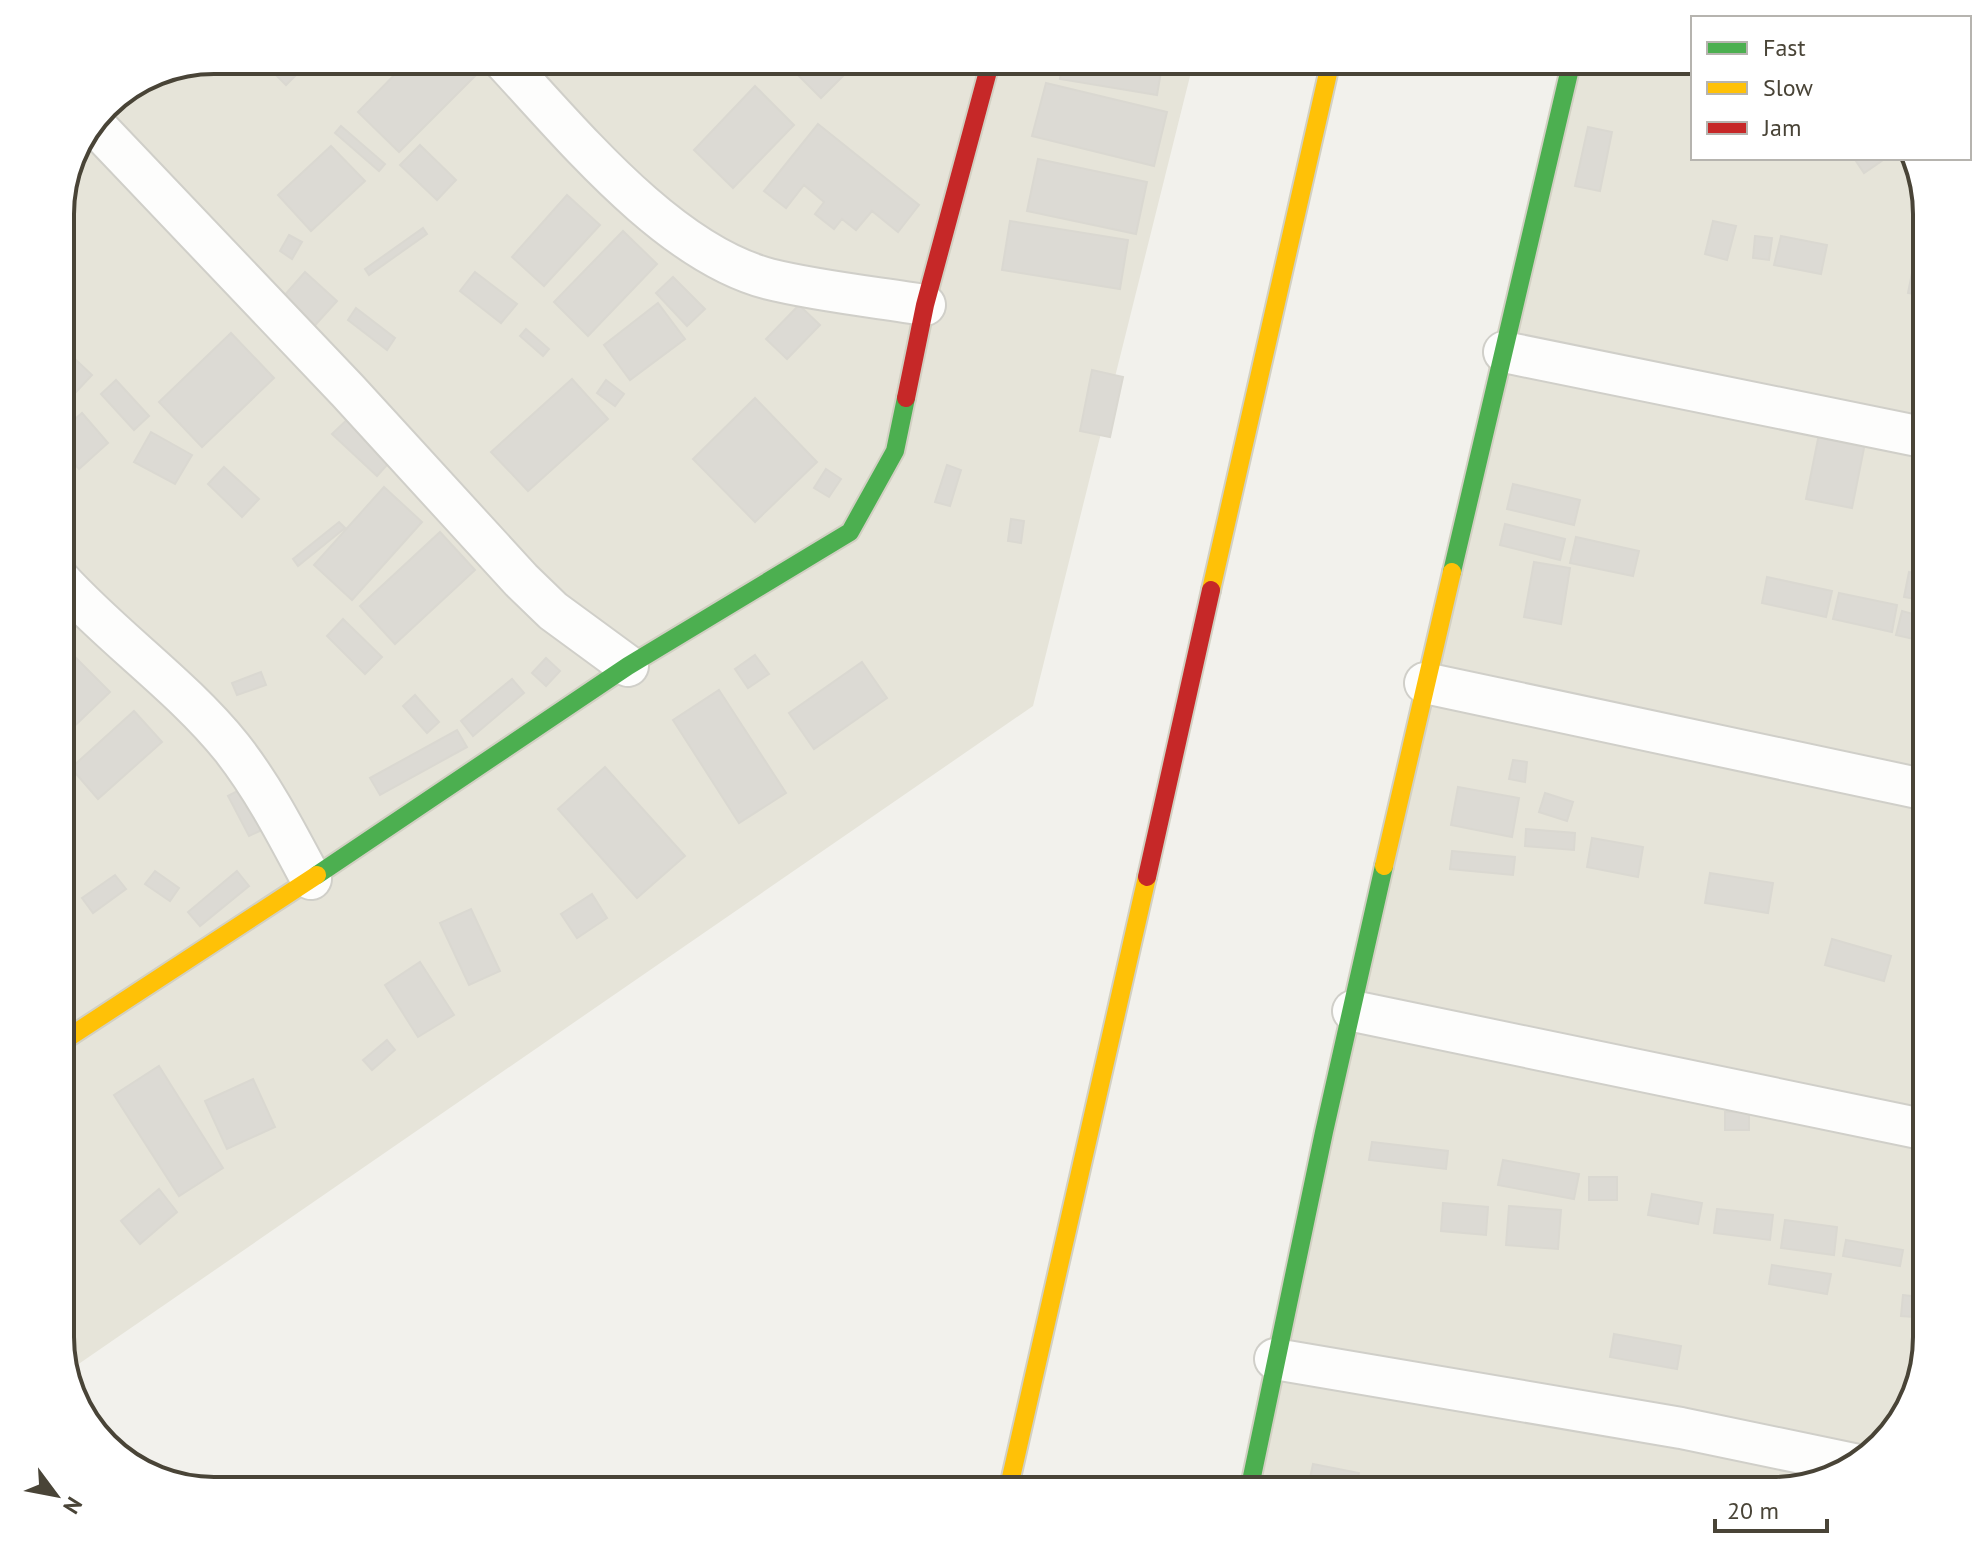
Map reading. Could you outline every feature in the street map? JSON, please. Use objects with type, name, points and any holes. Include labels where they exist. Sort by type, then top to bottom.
[{"type":"street","points":[[517,74],[658,218],[708,255],[767,279],[925,305]]},
{"type":"street","points":[[74,1034],[628,666],[850,532],[895,451],[925,305],[987,74]]},
{"type":"street","points":[[1011,1477],[1328,74]]},
{"type":"street","points":[[1252,1477],[1275,1359],[1425,683],[1569,74]]},
{"type":"street","points":[[99,136],[348,391],[521,580],[553,611],[628,666]]},
{"type":"street","points":[[1504,352],[1913,435]]},
{"type":"street","points":[[74,593],[194,708],[230,747],[260,787],[311,879]]},
{"type":"street","points":[[1425,683],[1913,787]]},
{"type":"street","points":[[1353,1011],[1913,1127]]},
{"type":"street","points":[[1275,1359],[1681,1428],[1839,1461]]},
{"type":"shaded area","points":[[214,74],[1191,74],[1033,706],[77,1365],[74,1346],[74,205],[88,152],[109,122],[136,98],[169,81]]},
{"type":"shaded area","points":[[1559,74],[1691,74],[1691,160],[1902,160],[1912,196],[1913,1337],[1906,1382],[1884,1422],[1858,1448],[1835,1463],[1791,1476],[1246,1477]]},
{"type":"building","points":[[275,74],[297,74],[286,85]]},
{"type":"building","points":[[395,74],[477,74],[399,152],[358,112]]},
{"type":"building","points":[[797,74],[845,74],[821,98]]},
{"type":"building","points":[[1061,74],[1161,74],[1157,95],[1060,79]]},
{"type":"building","points":[[1046,83],[1167,112],[1154,166],[1032,136]]},
{"type":"building","points":[[755,86],[794,125],[733,188],[694,150]]},
{"type":"building","points":[[818,124],[919,205],[898,232],[872,211],[856,230],[842,219],[834,229],[815,214],[824,202],[804,185],[786,208],[764,191]]},
{"type":"building","points":[[341,126],[385,164],[379,171],[335,133]]},
{"type":"building","points":[[1588,127],[1612,132],[1600,191],[1575,186]]},
{"type":"building","points":[[420,145],[456,180],[437,200],[400,165]]},
{"type":"building","points":[[331,146],[365,181],[311,231],[278,195]]},
{"type":"building","points":[[1038,159],[1147,182],[1136,234],[1027,211]]},
{"type":"building","points":[[1855,160],[1883,160],[1864,173]]},
{"type":"building","points":[[567,195],[600,225],[544,286],[512,257]]},
{"type":"building","points":[[1010,221],[1128,240],[1120,289],[1002,270]]},
{"type":"building","points":[[1713,221],[1736,226],[1727,260],[1705,254]]},
{"type":"building","points":[[423,228],[427,234],[369,275],[365,269]]},
{"type":"building","points":[[623,231],[657,264],[588,336],[554,302]]},
{"type":"building","points":[[289,235],[302,242],[292,259],[280,251]]},
{"type":"building","points":[[1755,236],[1772,238],[1769,260],[1753,258]]},
{"type":"building","points":[[1781,236],[1827,245],[1821,274],[1774,265]]},
{"type":"building","points":[[1913,268],[1913,294],[1908,293]]},
{"type":"building","points":[[305,272],[337,301],[308,333],[276,305]]},
{"type":"building","points":[[475,272],[517,304],[501,323],[460,291]]},
{"type":"building","points":[[673,277],[705,309],[687,326],[656,293]]},
{"type":"building","points":[[658,303],[685,339],[630,380],[604,345]]},
{"type":"building","points":[[799,305],[820,325],[787,359],[766,339]]},
{"type":"building","points":[[356,308],[395,338],[387,350],[348,320]]},
{"type":"building","points":[[526,329],[549,349],[543,356],[520,336]]},
{"type":"building","points":[[231,333],[274,378],[202,447],[159,402]]},
{"type":"building","points":[[74,358],[92,375],[74,394]]},
{"type":"building","points":[[1092,370],[1123,377],[1110,437],[1080,431]]},
{"type":"building","points":[[572,379],[608,419],[528,491],[491,452]]},
{"type":"building","points":[[116,380],[149,416],[134,430],[101,394]]},
{"type":"building","points":[[606,380],[624,394],[615,406],[597,393]]},
{"type":"building","points":[[755,398],[817,462],[755,522],[693,459]]},
{"type":"building","points":[[82,413],[108,443],[79,469],[74,463],[74,420]]},
{"type":"building","points":[[351,416],[394,457],[377,476],[332,434]]},
{"type":"building","points":[[151,432],[192,455],[175,484],[134,462]]},
{"type":"building","points":[[1819,434],[1865,443],[1852,508],[1806,499]]},
{"type":"building","points":[[947,465],[961,470],[950,506],[935,502]]},
{"type":"building","points":[[224,467],[259,499],[242,517],[208,484]]},
{"type":"building","points":[[826,469],[841,479],[829,497],[814,488]]},
{"type":"building","points":[[1513,484],[1580,500],[1574,525],[1507,509]]},
{"type":"building","points":[[384,487],[422,522],[352,600],[314,565]]},
{"type":"building","points":[[1011,519],[1024,521],[1021,543],[1008,541]]},
{"type":"building","points":[[339,522],[345,528],[298,566],[293,559]]},
{"type":"building","points":[[1505,524],[1565,539],[1560,560],[1500,545]]},
{"type":"building","points":[[440,532],[475,570],[395,644],[360,606]]},
{"type":"building","points":[[1576,537],[1639,551],[1633,576],[1570,563]]},
{"type":"building","points":[[1534,562],[1570,568],[1561,624],[1524,617]]},
{"type":"building","points":[[1909,572],[1913,573],[1913,599],[1904,597]]},
{"type":"building","points":[[1767,577],[1832,591],[1826,617],[1762,603]]},
{"type":"building","points":[[1839,593],[1897,605],[1892,632],[1833,619]]},
{"type":"building","points":[[1902,611],[1913,614],[1913,639],[1896,635]]},
{"type":"building","points":[[343,619],[382,657],[365,674],[327,636]]},
{"type":"building","points":[[755,655],[769,674],[748,688],[735,669]]},
{"type":"building","points":[[74,658],[110,692],[74,727]]},
{"type":"building","points":[[546,658],[560,671],[546,686],[532,673]]},
{"type":"building","points":[[862,662],[887,698],[814,749],[789,713]]},
{"type":"building","points":[[261,672],[266,685],[237,695],[232,683]]},
{"type":"building","points":[[512,679],[524,693],[473,736],[461,721]]},
{"type":"building","points":[[719,690],[786,793],[739,823],[673,720]]},
{"type":"building","points":[[415,695],[439,722],[427,733],[403,706]]},
{"type":"building","points":[[134,711],[162,742],[98,799],[74,771],[74,765]]},
{"type":"building","points":[[457,730],[467,747],[380,795],[370,778]]},
{"type":"building","points":[[1513,760],[1527,762],[1525,782],[1509,779]]},
{"type":"building","points":[[605,767],[685,856],[637,898],[558,809]]},
{"type":"building","points":[[1458,787],[1519,798],[1512,837],[1451,825]]},
{"type":"building","points":[[241,789],[262,830],[249,836],[228,796]]},
{"type":"building","points":[[1545,793],[1573,802],[1567,821],[1539,812]]},
{"type":"building","points":[[1526,829],[1575,833],[1574,850],[1525,846]]},
{"type":"building","points":[[1592,838],[1643,847],[1638,877],[1587,867]]},
{"type":"building","points":[[1452,851],[1515,857],[1513,875],[1450,869]]},
{"type":"building","points":[[155,871],[179,888],[170,901],[145,884]]},
{"type":"building","points":[[237,871],[249,886],[200,926],[188,912]]},
{"type":"building","points":[[1710,873],[1773,883],[1768,913],[1705,903]]},
{"type":"building","points":[[115,875],[126,889],[93,913],[82,898]]},
{"type":"building","points":[[592,894],[607,918],[577,938],[561,914]]},
{"type":"building","points":[[471,909],[500,971],[469,985],[440,923]]},
{"type":"building","points":[[1832,939],[1891,956],[1884,981],[1825,965]]},
{"type":"building","points":[[420,962],[454,1015],[418,1037],[385,985]]},
{"type":"building","points":[[387,1040],[395,1050],[372,1070],[363,1060]]},
{"type":"building","points":[[159,1066],[223,1168],[179,1196],[114,1095]]},
{"type":"building","points":[[253,1079],[275,1127],[227,1149],[205,1101]]},
{"type":"building","points":[[1725,1112],[1749,1112],[1749,1130],[1725,1130]]},
{"type":"building","points":[[1372,1142],[1448,1151],[1446,1169],[1369,1160]]},
{"type":"building","points":[[1503,1160],[1579,1174],[1574,1199],[1498,1185]]},
{"type":"building","points":[[1589,1177],[1617,1177],[1617,1200],[1589,1200]]},
{"type":"building","points":[[159,1189],[177,1212],[140,1244],[121,1221]]},
{"type":"building","points":[[1652,1194],[1702,1203],[1698,1224],[1648,1215]]},
{"type":"building","points":[[1443,1203],[1488,1207],[1486,1235],[1441,1231]]},
{"type":"building","points":[[1509,1206],[1561,1210],[1558,1249],[1506,1245]]},
{"type":"building","points":[[1717,1209],[1773,1215],[1770,1240],[1714,1233]]},
{"type":"building","points":[[1785,1220],[1837,1227],[1834,1255],[1781,1248]]},
{"type":"building","points":[[1846,1240],[1903,1250],[1900,1266],[1843,1256]]},
{"type":"building","points":[[1772,1265],[1831,1274],[1827,1294],[1769,1284]]},
{"type":"building","points":[[1903,1295],[1913,1296],[1913,1317],[1901,1316]]},
{"type":"building","points":[[1614,1334],[1681,1346],[1677,1369],[1610,1357]]},
{"type":"building","points":[[1313,1464],[1359,1473],[1358,1477],[1310,1477]]},
{"type":"traffic: fast","points":[[1452,572],[1569,74]]},
{"type":"traffic: fast","points":[[317,875],[628,666],[850,532],[895,451],[906,398]]},
{"type":"traffic: fast","points":[[1252,1477],[1324,1132],[1384,866]]},
{"type":"traffic: slow","points":[[1211,590],[1328,74]]},
{"type":"traffic: slow","points":[[1384,866],[1452,572]]},
{"type":"traffic: slow","points":[[74,1034],[317,875]]},
{"type":"traffic: slow","points":[[1011,1477],[1147,877]]},
{"type":"traffic: jam","points":[[906,398],[925,305],[987,74]]},
{"type":"traffic: jam","points":[[1147,877],[1211,590]]}]
